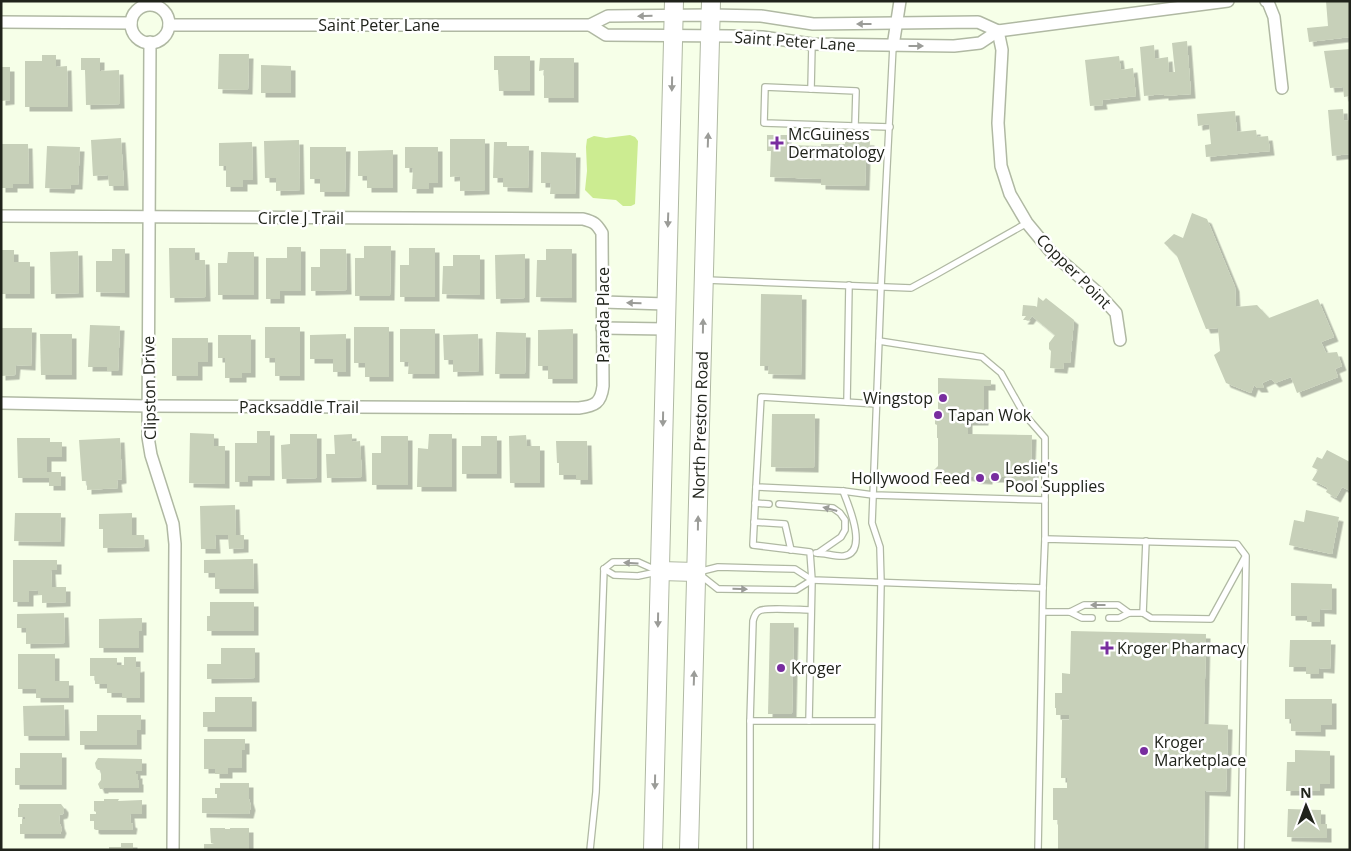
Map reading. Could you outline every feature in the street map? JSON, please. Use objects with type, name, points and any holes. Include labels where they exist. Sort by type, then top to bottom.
[{"type":"main road","points":[[653,850],[674,8]]},
{"type":"main road","name":"North Preston Road","points":[[689,850],[711,8]]},
{"type":"main road","points":[[660,571],[696,572]]},
{"type":"street","points":[[893,46],[900,1]]},
{"type":"street","name":"Saint Peter Lane","points":[[169,24],[590,26],[606,35],[762,37],[812,44],[954,46],[980,43],[998,30],[1228,1]]},
{"type":"street","points":[[1266,1],[1274,17],[1282,88]]},
{"type":"street","points":[[151,3],[164,11],[169,24],[168,30],[161,39],[150,42],[136,37],[131,28],[131,18],[137,10],[151,3]]},
{"type":"street","name":"Saint Peter Lane","points":[[590,26],[608,16],[674,8],[711,8],[813,24],[978,22],[998,30]]},
{"type":"street","points":[[1,22],[131,23]]},
{"type":"street","name":"Copper Point","points":[[998,30],[1002,50],[998,123],[1001,166],[1010,194],[1027,224],[1051,252],[1098,292],[1116,313],[1120,340]]},
{"type":"street","name":"Clipston Drive","points":[[150,42],[148,437],[151,455],[173,524],[175,544],[173,850]]},
{"type":"street","name":"Circle J Trail","points":[[1,216],[583,219],[593,222],[598,226]]},
{"type":"street","name":"Parada Place","points":[[596,404],[601,397],[603,386],[602,233],[598,226]]},
{"type":"street","points":[[603,302],[666,304]]},
{"type":"street","points":[[602,328],[665,329]]},
{"type":"street","name":"Packsaddle Trail","points":[[1,403],[148,406],[579,408],[596,404]]},
{"type":"lane","points":[[811,89],[812,44]]},
{"type":"lane","points":[[876,850],[881,583],[880,547],[872,523],[893,46]]},
{"type":"lane","points":[[854,126],[856,91],[765,87],[764,123],[890,128]]},
{"type":"lane","points":[[704,280],[910,288],[1027,224]]},
{"type":"lane","points":[[847,402],[849,285]]},
{"type":"lane","points":[[879,341],[982,357],[1002,373],[1024,414],[1045,438],[1045,539],[1038,850]]},
{"type":"lane","points":[[843,492],[856,531],[855,546],[851,553],[844,556],[753,545],[761,397],[877,404]]},
{"type":"lane","points":[[756,487],[873,495],[1045,500]]},
{"type":"lane","points":[[755,503],[769,504]]},
{"type":"lane","points":[[779,504],[833,508],[840,513],[845,520],[845,530],[840,537],[818,553]]},
{"type":"lane","points":[[754,522],[784,524],[791,550]]},
{"type":"lane","points":[[1045,539],[1237,544],[1246,556],[1241,850]]},
{"type":"lane","points":[[1143,613],[1146,541]]},
{"type":"lane","points":[[809,721],[812,580],[810,552]]},
{"type":"lane","points":[[1109,618],[1119,618],[1129,613],[1143,613],[1151,618],[1211,619],[1246,556]]},
{"type":"lane","points":[[604,569],[613,562],[638,562],[660,571]]},
{"type":"lane","points":[[696,572],[718,567],[795,569],[812,580],[1043,588]]},
{"type":"lane","points":[[604,569],[614,576],[638,576],[660,571]]},
{"type":"lane","points":[[590,850],[596,792],[604,569]]},
{"type":"lane","points":[[696,572],[721,589],[796,590],[812,580]]},
{"type":"lane","points":[[1043,612],[1070,612],[1084,605],[1118,605],[1129,613]]},
{"type":"lane","points":[[750,850],[750,721],[754,615],[760,610],[767,609],[811,610]]},
{"type":"lane","points":[[1070,612],[1082,618],[1092,618]]},
{"type":"lane","points":[[750,721],[878,721]]},
{"type":"shaded area","points":[[630,135],[638,141],[635,204],[623,206],[616,200],[593,198],[585,190],[587,139],[594,136],[606,138]]},
{"type":"building","points":[[1326,1],[1350,1],[1350,37],[1309,42],[1307,28],[1328,26]]},
{"type":"building","points":[[1187,41],[1191,94],[1144,96],[1140,47],[1154,45],[1155,59],[1168,57],[1169,72],[1175,72],[1172,43]]},
{"type":"building","points":[[1350,49],[1350,96],[1344,97],[1343,87],[1330,88],[1324,51]]},
{"type":"building","points":[[219,54],[249,54],[248,90],[218,89]]},
{"type":"building","points":[[42,55],[56,55],[56,67],[67,66],[68,107],[25,107],[25,61],[42,61]]},
{"type":"building","points":[[494,56],[530,56],[530,91],[499,91],[498,70],[494,70]]},
{"type":"building","points":[[1119,56],[1121,70],[1133,68],[1136,96],[1102,100],[1103,105],[1090,106],[1085,60]]},
{"type":"building","points":[[81,58],[100,58],[100,71],[119,70],[120,104],[86,105],[85,70],[81,70]]},
{"type":"building","points":[[540,58],[574,58],[574,98],[544,98],[544,70],[539,71]]},
{"type":"building","points":[[261,65],[291,66],[291,93],[261,93]]},
{"type":"building","points":[[1,67],[10,67],[10,100],[1,101]]},
{"type":"building","points":[[1343,109],[1344,121],[1350,120],[1350,154],[1332,156],[1328,110]]},
{"type":"building","points":[[1235,111],[1237,132],[1256,130],[1257,137],[1268,136],[1270,151],[1206,157],[1205,145],[1211,144],[1209,124],[1198,126],[1197,114]]},
{"type":"building","points":[[767,135],[787,135],[787,145],[821,146],[821,144],[845,144],[845,140],[870,141],[869,157],[866,157],[865,186],[821,185],[821,179],[770,177],[771,151],[767,151]]},
{"type":"building","points":[[121,138],[124,186],[109,186],[108,175],[93,176],[91,140]]},
{"type":"building","points":[[450,139],[485,139],[485,190],[460,191],[460,176],[450,177]]},
{"type":"building","points":[[299,140],[300,190],[276,191],[276,178],[265,178],[264,141]]},
{"type":"building","points":[[252,142],[253,180],[243,180],[243,187],[226,187],[226,166],[219,166],[219,143]]},
{"type":"building","points":[[494,142],[507,142],[507,146],[529,146],[528,188],[503,187],[503,178],[493,178]]},
{"type":"building","points":[[1,144],[28,144],[29,184],[13,184],[13,188],[1,188]]},
{"type":"building","points":[[47,146],[80,147],[78,185],[71,185],[70,189],[45,188]]},
{"type":"building","points":[[310,147],[346,147],[345,192],[320,192],[320,179],[310,179]]},
{"type":"building","points":[[405,147],[438,147],[438,183],[429,183],[429,189],[412,189],[413,168],[405,168]]},
{"type":"building","points":[[393,150],[393,188],[367,188],[367,176],[358,176],[358,151]]},
{"type":"building","points":[[541,152],[576,153],[575,194],[550,194],[551,183],[541,183]]},
{"type":"building","points":[[1192,213],[1207,219],[1235,287],[1236,307],[1257,305],[1269,318],[1318,299],[1334,337],[1321,342],[1326,353],[1337,352],[1342,366],[1335,369],[1338,377],[1297,393],[1291,377],[1275,383],[1271,379],[1262,383],[1264,388],[1257,388],[1254,385],[1251,393],[1226,383],[1214,355],[1220,351],[1218,328],[1206,329],[1177,256],[1164,243],[1174,234],[1183,238]]},
{"type":"building","points":[[364,246],[391,246],[390,296],[355,296],[355,258],[364,258]]},
{"type":"building","points":[[287,247],[301,247],[301,291],[280,291],[280,299],[266,299],[266,258],[287,258]]},
{"type":"building","points":[[169,248],[195,248],[195,260],[205,260],[206,297],[170,298]]},
{"type":"building","points":[[409,248],[435,248],[435,297],[400,297],[400,265],[409,265]]},
{"type":"building","points":[[112,249],[125,249],[125,293],[96,292],[96,261],[112,261]]},
{"type":"building","points":[[320,249],[346,249],[347,290],[311,291],[311,267],[320,267]]},
{"type":"building","points":[[546,249],[572,249],[572,298],[536,297],[537,260],[546,260]]},
{"type":"building","points":[[1,250],[14,250],[14,262],[30,262],[30,294],[1,294]]},
{"type":"building","points":[[78,251],[79,293],[51,294],[50,252]]},
{"type":"building","points":[[228,252],[254,252],[254,295],[218,295],[218,263],[227,263]]},
{"type":"building","points":[[525,254],[525,298],[496,299],[495,255]]},
{"type":"building","points":[[453,255],[480,255],[480,295],[442,294],[443,266],[453,266]]},
{"type":"building","points":[[761,294],[802,295],[801,375],[768,374],[769,366],[760,366]]},
{"type":"building","points":[[1038,297],[1043,301],[1046,298],[1074,320],[1070,363],[1064,363],[1063,369],[1050,368],[1051,351],[1049,343],[1055,335],[1032,316],[1029,320],[1023,320],[1026,316],[1022,316],[1023,305],[1037,307]]},
{"type":"building","points":[[90,325],[120,326],[118,371],[107,371],[107,367],[88,367]]},
{"type":"building","points":[[265,327],[300,327],[300,376],[275,376],[275,358],[265,358]]},
{"type":"building","points":[[354,327],[389,327],[389,377],[365,377],[365,363],[354,363]]},
{"type":"building","points":[[1,328],[32,328],[31,366],[16,365],[15,375],[1,376]]},
{"type":"building","points":[[400,329],[435,329],[435,374],[408,374],[409,362],[400,362]]},
{"type":"building","points":[[573,329],[573,379],[548,379],[548,366],[538,366],[538,330]]},
{"type":"building","points":[[496,332],[526,333],[525,374],[495,374]]},
{"type":"building","points":[[40,334],[72,334],[72,375],[41,375]]},
{"type":"building","points":[[346,334],[346,372],[333,372],[333,359],[310,359],[310,335]]},
{"type":"building","points":[[478,334],[479,371],[453,372],[453,360],[444,360],[443,335]]},
{"type":"building","points":[[218,335],[251,335],[251,373],[242,373],[242,378],[225,378],[225,358],[218,358]]},
{"type":"building","points":[[172,338],[208,338],[208,362],[198,362],[198,376],[172,376]]},
{"type":"building","points":[[938,378],[991,380],[991,386],[984,386],[984,421],[968,421],[968,434],[1032,435],[1031,463],[1034,464],[1034,487],[1010,486],[1010,477],[988,478],[988,480],[949,475],[944,480],[938,480],[934,476],[934,470],[938,466],[938,438],[935,412],[938,412],[938,401],[940,401]]},
{"type":"building","points":[[772,414],[815,414],[814,468],[771,467]]},
{"type":"building","points":[[257,431],[270,431],[270,476],[248,476],[248,482],[235,482],[235,443],[257,443]]},
{"type":"building","points":[[190,433],[214,434],[214,446],[225,446],[225,484],[189,483]]},
{"type":"building","points":[[290,434],[317,434],[317,478],[282,479],[281,445],[290,444]]},
{"type":"building","points":[[352,434],[352,442],[360,441],[362,477],[327,478],[326,454],[335,454],[334,435]]},
{"type":"building","points":[[429,434],[452,434],[452,487],[417,487],[418,448],[428,449]]},
{"type":"building","points":[[526,435],[527,446],[540,446],[540,483],[510,483],[509,436]]},
{"type":"building","points":[[381,436],[408,436],[408,485],[372,485],[372,453],[381,453]]},
{"type":"building","points":[[481,436],[497,436],[497,474],[462,474],[462,446],[481,446]]},
{"type":"building","points":[[17,438],[50,438],[50,442],[62,442],[62,457],[47,457],[47,472],[61,472],[61,486],[49,486],[49,478],[18,478]]},
{"type":"building","points":[[120,438],[122,479],[117,480],[118,488],[87,490],[87,481],[82,481],[79,440]]},
{"type":"building","points":[[556,441],[587,441],[588,480],[576,480],[576,475],[559,475]]},
{"type":"building","points":[[1327,450],[1350,462],[1350,491],[1342,487],[1336,498],[1326,492],[1328,488],[1312,480],[1318,470],[1312,467],[1317,457],[1322,459]]},
{"type":"building","points":[[235,505],[236,535],[244,535],[244,548],[229,549],[228,535],[215,535],[216,549],[201,549],[200,506]]},
{"type":"building","points":[[1306,510],[1339,517],[1332,554],[1289,545],[1294,520],[1304,522]]},
{"type":"building","points":[[15,513],[61,513],[60,542],[14,541]]},
{"type":"building","points":[[132,513],[132,535],[144,535],[145,547],[103,548],[103,529],[99,529],[99,514]]},
{"type":"building","points":[[253,559],[254,589],[215,589],[215,573],[204,573],[204,560]]},
{"type":"building","points":[[13,560],[57,560],[57,570],[51,570],[52,587],[66,587],[66,602],[42,603],[42,595],[38,595],[38,590],[29,591],[29,602],[13,602]]},
{"type":"building","points":[[1291,583],[1332,584],[1332,610],[1320,609],[1320,622],[1307,622],[1307,616],[1291,616]]},
{"type":"building","points":[[210,602],[254,602],[254,631],[207,631],[207,616],[210,616]]},
{"type":"building","points":[[64,613],[65,643],[26,644],[26,628],[17,628],[17,614]]},
{"type":"building","points":[[142,618],[142,631],[139,631],[139,648],[99,648],[99,619]]},
{"type":"building","name":"Kroger","points":[[770,623],[794,623],[792,714],[768,714]]},
{"type":"building","name":"Kroger Marketplace","points":[[1071,631],[1206,634],[1204,724],[1228,725],[1226,792],[1205,791],[1204,850],[1058,850],[1058,820],[1053,820],[1053,788],[1067,788],[1067,778],[1061,778],[1062,720],[1069,720],[1069,715],[1056,715],[1055,693],[1062,693],[1062,673],[1070,674]]},
{"type":"building","points":[[1290,640],[1331,640],[1330,669],[1319,668],[1319,674],[1306,674],[1306,667],[1289,667]]},
{"type":"building","points":[[221,648],[255,648],[255,678],[207,679],[207,664],[221,664]]},
{"type":"building","points":[[18,654],[55,654],[55,681],[69,681],[69,698],[36,698],[36,689],[18,689]]},
{"type":"building","points":[[124,657],[136,657],[136,668],[140,667],[140,698],[122,698],[122,693],[107,693],[107,684],[95,684],[95,676],[90,676],[90,658],[117,658],[117,665],[124,665]]},
{"type":"building","points":[[215,697],[252,697],[252,727],[203,727],[203,712],[215,712]]},
{"type":"building","points":[[1285,699],[1332,699],[1332,725],[1321,725],[1321,732],[1291,731],[1291,719],[1285,719]]},
{"type":"building","points":[[64,705],[65,736],[24,736],[23,706]]},
{"type":"building","points":[[97,715],[141,715],[141,730],[137,730],[137,745],[80,745],[80,731],[97,731]]},
{"type":"building","points":[[204,739],[245,739],[245,750],[242,750],[242,768],[228,768],[228,774],[215,774],[215,769],[204,769]]},
{"type":"building","points":[[1295,750],[1330,751],[1330,784],[1320,784],[1320,791],[1286,791],[1287,762],[1295,762]]},
{"type":"building","points":[[20,753],[62,753],[62,785],[15,785],[15,768],[20,768]]},
{"type":"building","points":[[98,758],[142,759],[142,771],[136,771],[139,788],[100,789],[98,784],[101,780],[101,770],[96,768],[95,763]]},
{"type":"building","points":[[220,783],[249,783],[251,806],[249,814],[202,813],[202,798],[217,798],[215,788],[220,788]]},
{"type":"building","points":[[104,799],[119,799],[118,801],[142,800],[142,814],[130,814],[131,823],[133,824],[132,830],[94,829],[94,821],[90,821],[90,814],[96,814],[94,811],[94,801],[104,801]]},
{"type":"building","points":[[19,804],[61,804],[64,811],[63,814],[59,815],[62,829],[60,834],[20,834],[20,824],[22,824],[22,819],[25,819],[25,817],[18,817]]},
{"type":"building","points":[[1288,809],[1321,810],[1321,824],[1327,824],[1327,838],[1287,837]]},
{"type":"building","points":[[210,828],[249,828],[249,850],[204,850],[204,844],[214,844],[211,843]]},
{"type":"building","points":[[121,843],[133,843],[133,850],[109,850],[109,847],[121,847]]},
{"type":"place","name":"McGuiness Dermatology","points":[[777,143]]},
{"type":"place","name":"Wingstop","points":[[943,398]]},
{"type":"place","name":"Tapan Wok","points":[[938,415]]},
{"type":"place","name":"Leslie's Pool Supplies","points":[[995,477]]},
{"type":"place","name":"Hollywood Feed","points":[[980,478]]},
{"type":"place","name":"Kroger Pharmacy","points":[[1107,648]]},
{"type":"place","name":"Kroger","points":[[781,668]]},
{"type":"place","name":"Kroger Marketplace","points":[[1144,751]]}]
